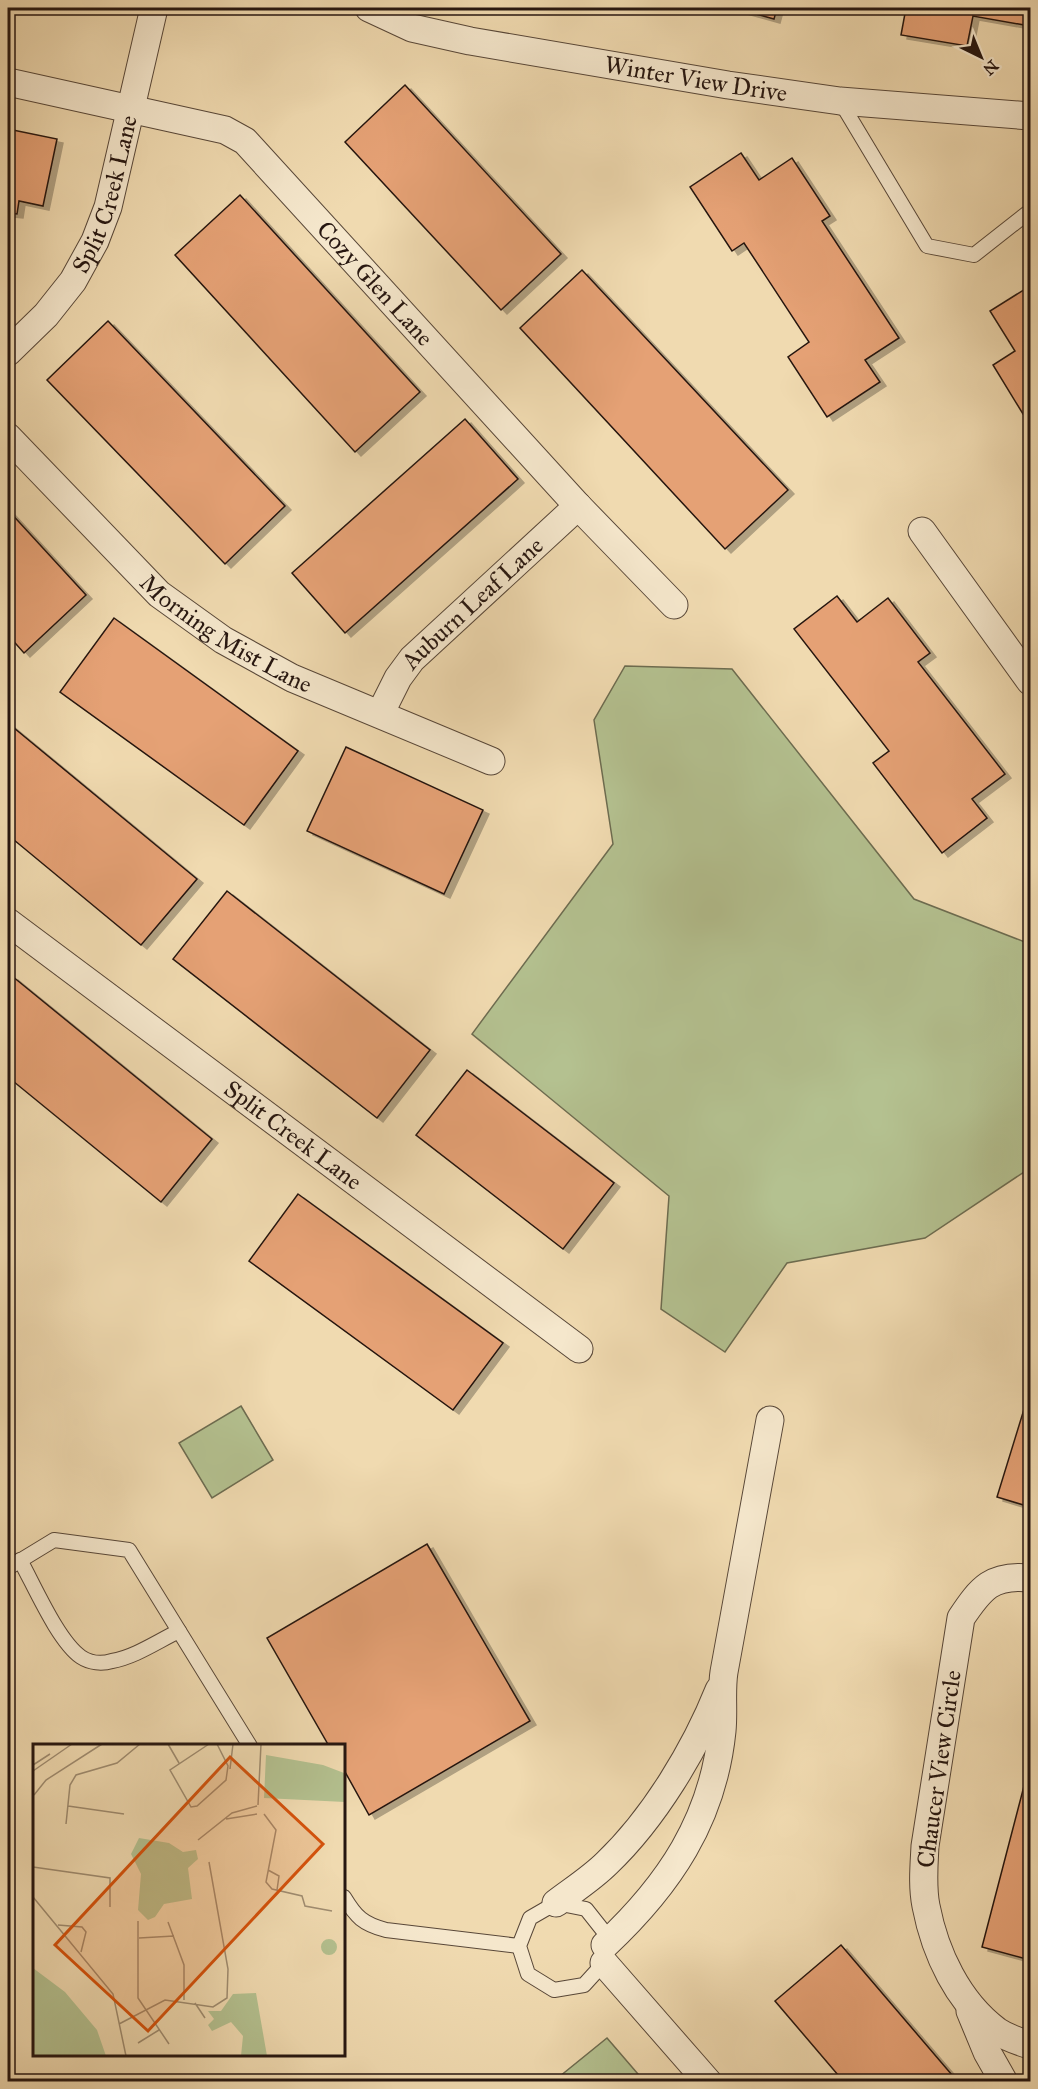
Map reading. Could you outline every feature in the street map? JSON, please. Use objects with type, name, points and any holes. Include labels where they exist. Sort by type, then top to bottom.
[{"type":"street","name":"Split Creek Lane","points":[[8,352],[46,315],[73,281],[95,241],[108,207],[154,8]]},
{"type":"street","name":"Winter View Drive","points":[[369,8],[412,28],[470,41],[728,85],[840,101],[1030,116]]},
{"type":"street","name":"Cozy Glen Lane","points":[[8,81],[225,130],[245,141],[578,506],[674,605]]},
{"type":"street","name":"Morning Mist Lane","points":[[8,437],[159,594],[224,640],[292,678],[491,761]]},
{"type":"street","name":"Auburn Leaf Lane","points":[[380,714],[398,678],[412,659],[578,506]]},
{"type":"street","points":[[922,531],[1030,681]]},
{"type":"street","name":"Split Creek Lane","points":[[8,922],[579,1349]]},
{"type":"street","points":[[708,2082],[604,1954],[683,1854],[702,1816],[716,1773],[723,1729],[723,1680],[770,1420]]},
{"type":"street","name":"Chaucer View Circle","points":[[1004,2082],[987,2052],[932,1931],[926,1904],[925,1846],[961,1618],[975,1597],[994,1580],[1030,1578]]},
{"type":"street","points":[[556,1903],[606,1864],[625,1844],[662,1796],[691,1750],[723,1680]]},
{"type":"street","name":"Chaucer View Circle","points":[[964,1999],[999,2032],[1030,2045]]},
{"type":"lane","points":[[840,101],[927,246],[974,255],[1030,211]]},
{"type":"lane","points":[[8,1568],[54,1540],[129,1550],[249,1744]]},
{"type":"lane","points":[[20,1560],[66,1644],[82,1658],[96,1663],[110,1662],[123,1658],[179,1630]]},
{"type":"lane","points":[[345,1899],[357,1917],[368,1925],[386,1930],[519,1946]]},
{"type":"lane","points":[[556,1903],[586,1909],[605,1933],[604,1954],[584,1986],[554,1990],[528,1974],[519,1946],[530,1918],[556,1903]]},
{"type":"green space","points":[[625,666],[732,669],[914,899],[1030,944],[1030,1168],[925,1238],[787,1263],[725,1352],[661,1309],[669,1196],[472,1034],[613,844],[594,720]]},
{"type":"green space","points":[[241,1406],[273,1460],[212,1498],[179,1443]]},
{"type":"green space","points":[[607,2038],[644,2081],[554,2081]]},
{"type":"building","points":[[734,8],[777,8],[774,19]]},
{"type":"building","points":[[906,8],[1030,8],[1030,26],[973,16],[967,46],[901,35]]},
{"type":"building","points":[[405,85],[561,254],[501,310],[345,142]]},
{"type":"building","points":[[8,129],[57,139],[43,206],[19,201],[17,214],[8,213]]},
{"type":"building","points":[[741,153],[759,180],[792,158],[830,216],[822,221],[899,338],[865,360],[880,382],[827,417],[788,357],[809,342],[744,243],[732,251],[690,187]]},
{"type":"building","points":[[240,195],[420,392],[355,452],[175,255]]},
{"type":"building","points":[[582,270],[788,490],[725,549],[520,328]]},
{"type":"building","points":[[1030,286],[1030,410],[1023,414],[993,365],[1015,351],[990,311]]},
{"type":"building","points":[[108,321],[285,506],[225,564],[47,380]]},
{"type":"building","points":[[465,419],[518,479],[345,633],[292,573]]},
{"type":"building","points":[[8,510],[86,595],[24,653],[8,635]]},
{"type":"building","points":[[837,596],[857,622],[888,598],[930,653],[918,662],[1005,774],[972,799],[987,818],[942,853],[873,763],[889,751],[794,629]]},
{"type":"building","points":[[114,618],[298,751],[244,825],[60,692]]},
{"type":"building","points":[[8,723],[197,879],[141,945],[8,835]]},
{"type":"building","points":[[346,747],[483,810],[444,894],[307,831]]},
{"type":"building","points":[[227,891],[430,1050],[377,1118],[173,959]]},
{"type":"building","points":[[12,976],[212,1139],[161,1202],[8,1077],[8,982]]},
{"type":"building","points":[[467,1070],[614,1183],[563,1249],[416,1135]]},
{"type":"building","points":[[298,1194],[503,1343],[453,1410],[249,1261]]},
{"type":"building","points":[[1025,1406],[1030,1408],[1030,1507],[997,1497]]},
{"type":"building","points":[[427,1544],[530,1721],[369,1815],[345,1772],[345,1744],[328,1744],[267,1638]]},
{"type":"building","points":[[1030,1763],[1030,1960],[982,1947]]},
{"type":"building","points":[[841,1945],[958,2082],[844,2082],[775,2001]]}]
